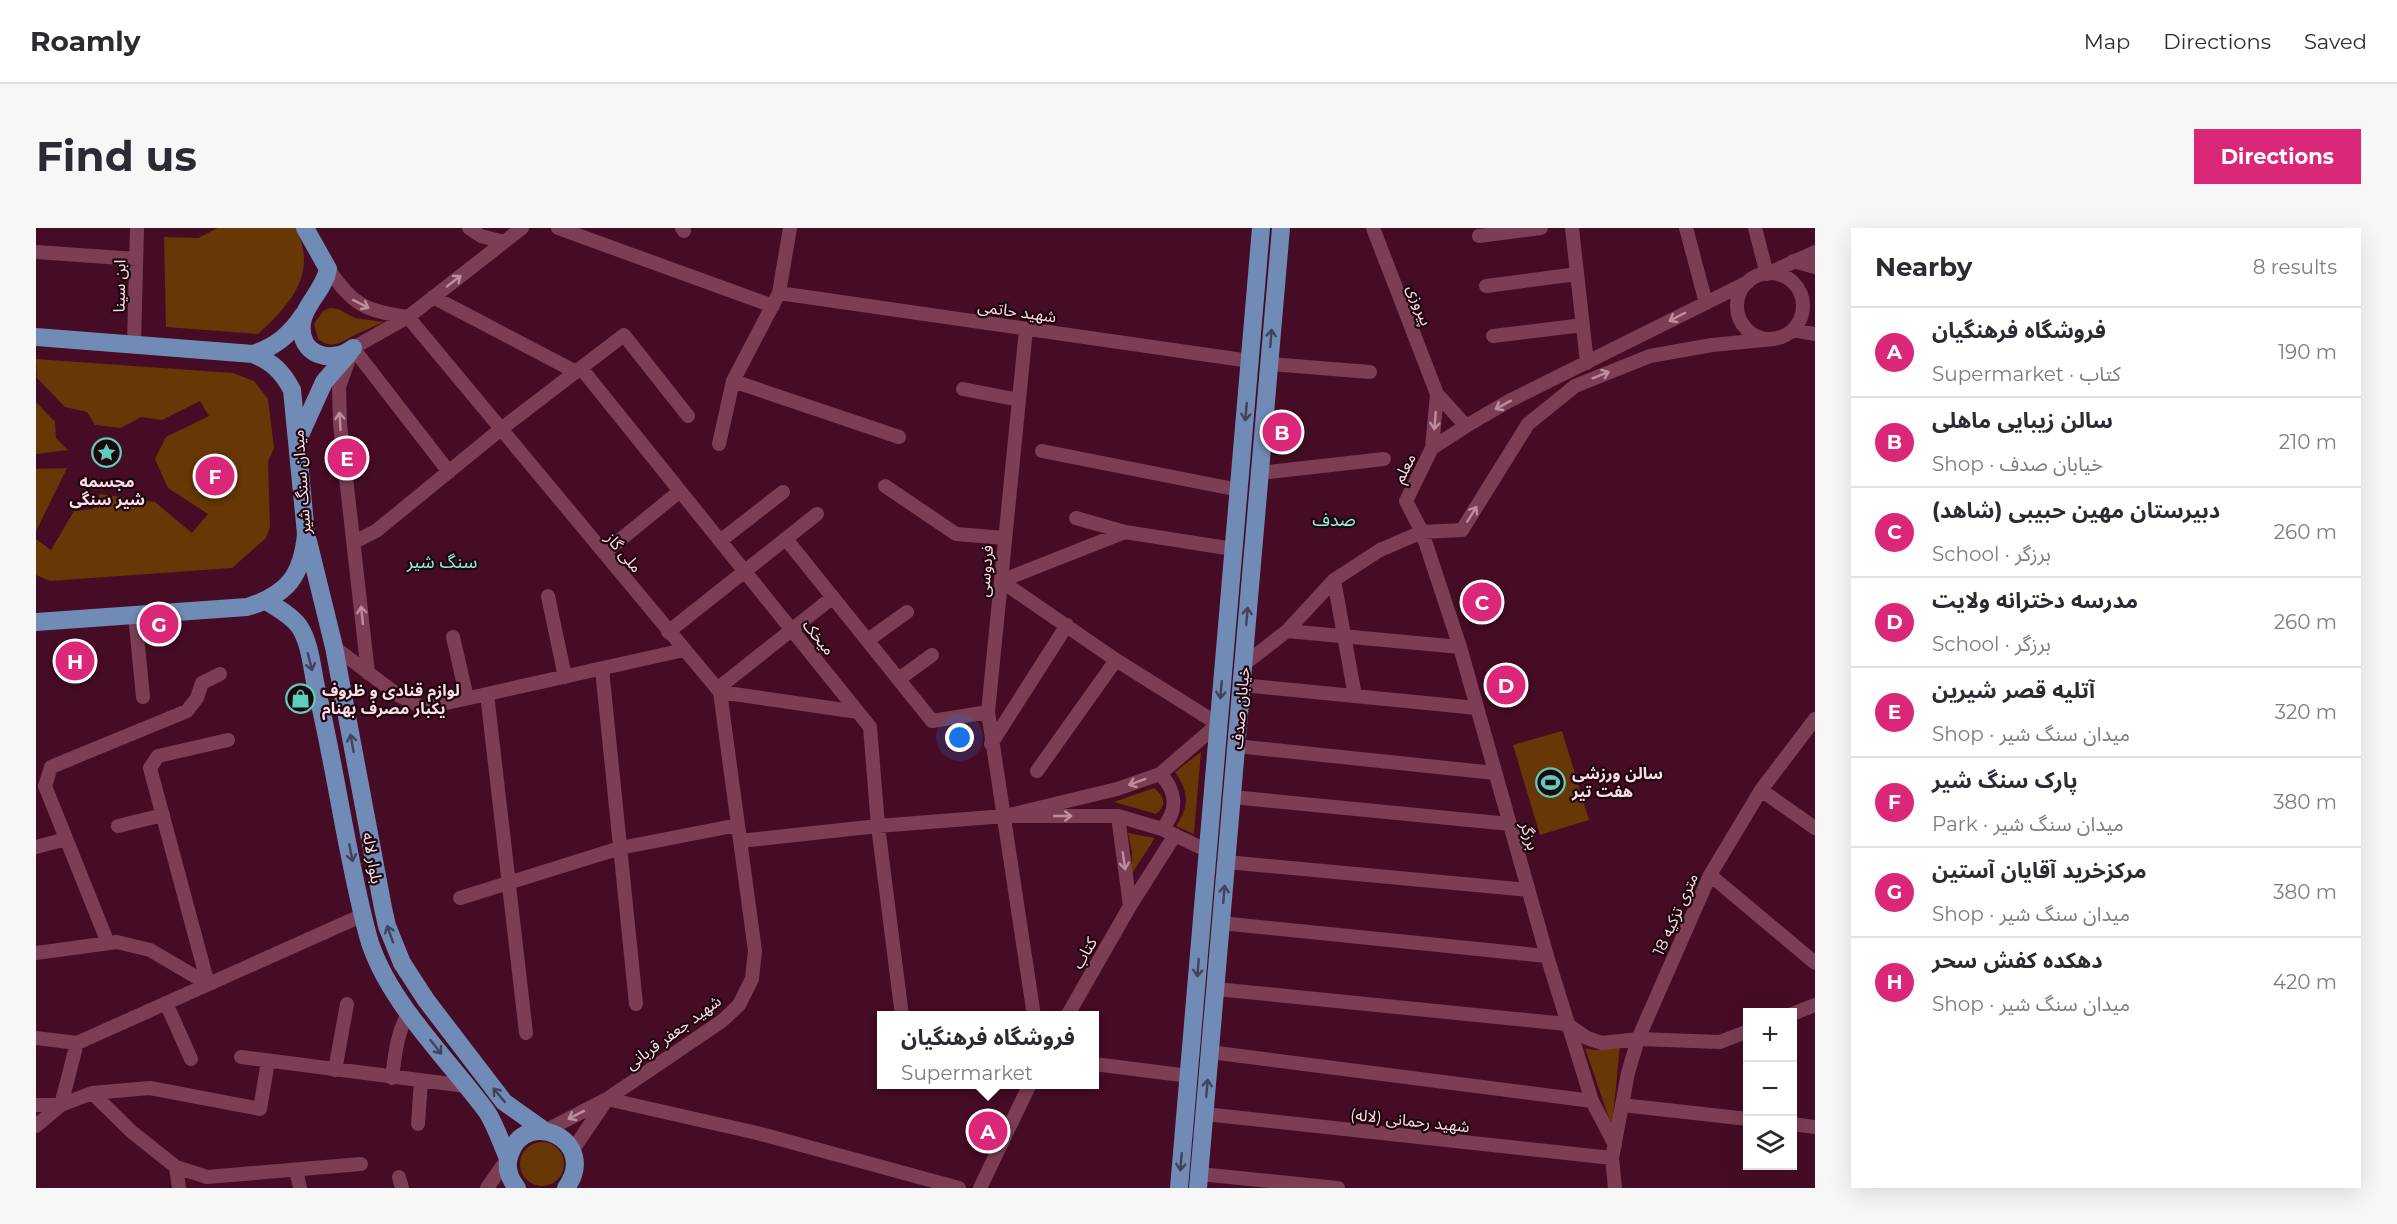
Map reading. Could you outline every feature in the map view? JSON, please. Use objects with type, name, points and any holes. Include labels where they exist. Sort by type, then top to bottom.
[{"type":"main road","points":[[253,354],[279,342],[297,326],[321,290],[328,269],[305,228]]},
{"type":"main road","name":"خیابان صدف","points":[[1179,1188],[1262,228]]},
{"type":"main road","name":"خیابان صدف","points":[[1199,1181],[1281,228]]},
{"type":"main road","points":[[304,314],[302,323],[305,341],[318,354],[337,357],[353,348]]},
{"type":"main road","name":"میدان سنگ شیر","points":[[36,337],[253,354],[270,361],[284,373],[292,390],[306,534],[304,554],[297,573],[284,590],[267,601],[247,607],[36,622]]},
{"type":"main road","points":[[298,439],[304,421],[324,382],[353,348]]},
{"type":"main road","name":"بلوار لاله","points":[[306,534],[334,647],[383,908],[402,963],[426,1000],[504,1102],[545,1131],[559,1136],[572,1151]]},
{"type":"main road","points":[[267,601],[292,618],[300,627],[334,647]]},
{"type":"main road","name":"بلوار لاله","points":[[300,627],[325,721],[369,938],[382,971],[409,1012],[489,1115],[508,1158],[509,1174],[517,1188]]},
{"type":"main road","points":[[508,1158],[518,1140],[527,1134],[545,1131]]},
{"type":"main road","points":[[566,1188],[575,1180],[572,1151]]},
{"type":"street","name":"ابن سینا","points":[[134,344],[137,228]]},
{"type":"street","points":[[470,228],[482,236],[504,242]]},
{"type":"street","points":[[368,673],[340,424],[339,387],[353,348],[408,317],[522,228]]},
{"type":"street","name":"شهید حاتمی","points":[[558,228],[776,300],[1026,329],[1250,361]]},
{"type":"street","points":[[719,444],[733,381],[776,300],[790,228]]},
{"type":"street","name":"پیروزی","points":[[1373,228],[1437,394]]},
{"type":"street","points":[[1479,236],[1541,228]]},
{"type":"street","points":[[1572,228],[1587,363]]},
{"type":"street","points":[[1686,228],[1706,303]]},
{"type":"street","points":[[1755,228],[1767,274]]},
{"type":"street","points":[[36,252],[136,259]]},
{"type":"street","points":[[1774,339],[1754,335],[1741,320],[1738,300],[1742,290],[1748,282],[1815,252]]},
{"type":"street","points":[[1793,261],[1815,267]]},
{"type":"street","points":[[328,269],[352,300],[377,311],[408,317]]},
{"type":"street","points":[[1486,286],[1577,274]]},
{"type":"street","points":[[1243,665],[1287,631],[1334,580],[1380,550],[1422,532],[1462,530],[1528,424],[1575,386],[1650,356],[1712,345],[1774,339],[1793,330],[1803,313],[1800,292],[1786,278],[1767,274]]},
{"type":"street","name":"معلم","points":[[1422,532],[1406,501],[1432,448],[1509,401],[1748,282]]},
{"type":"street","points":[[434,297],[578,370]]},
{"type":"street","name":"ملی گاز","points":[[408,317],[718,691]]},
{"type":"street","points":[[1493,336],[1583,325]]},
{"type":"street","name":"فردوسی","points":[[1026,329],[988,712],[991,744],[1005,816],[1033,1011]]},
{"type":"street","points":[[1793,330],[1815,334]]},
{"type":"street","points":[[354,542],[376,531],[501,429],[624,335],[688,416]]},
{"type":"street","points":[[353,348],[449,472]]},
{"type":"street","points":[[1269,364],[1370,372]]},
{"type":"street","name":"میخک","points":[[578,370],[680,491],[870,727],[878,826],[901,1011]]},
{"type":"street","points":[[733,381],[898,436]]},
{"type":"street","points":[[963,390],[1019,400]]},
{"type":"street","points":[[1437,394],[1466,426]]},
{"type":"street","points":[[1432,448],[1437,394]]},
{"type":"street","points":[[1042,451],[1239,490]]},
{"type":"street","points":[[1260,473],[1384,459]]},
{"type":"street","points":[[885,486],[956,534],[1005,538]]},
{"type":"street","points":[[604,553],[680,491]]},
{"type":"street","points":[[720,541],[783,492]]},
{"type":"street","points":[[669,632],[817,514]]},
{"type":"street","points":[[1076,518],[1125,532],[1233,549]]},
{"type":"street","points":[[1001,581],[1125,532]]},
{"type":"street","name":"برزگر","points":[[1422,532],[1460,647],[1567,1024],[1592,1101],[1614,1151]]},
{"type":"street","points":[[786,539],[932,721],[988,712]]},
{"type":"street","points":[[1334,580],[1342,636],[1355,696]]},
{"type":"street","points":[[1001,581],[1116,660],[1218,724],[1160,774],[1117,789],[1005,816]]},
{"type":"street","points":[[548,596],[565,677]]},
{"type":"street","points":[[718,691],[833,597]]},
{"type":"street","points":[[868,640],[907,612]]},
{"type":"street","points":[[135,615],[143,697]]},
{"type":"street","points":[[991,744],[1067,625]]},
{"type":"street","points":[[1287,631],[1460,647]]},
{"type":"street","points":[[453,637],[467,698]]},
{"type":"street","points":[[334,647],[398,695],[424,708],[684,650]]},
{"type":"street","points":[[899,679],[932,655]]},
{"type":"street","points":[[1037,771],[1116,660]]},
{"type":"street","points":[[602,669],[636,1004]]},
{"type":"street","points":[[108,943],[45,786],[51,767],[187,711],[197,698],[202,683],[220,674]]},
{"type":"street","points":[[1242,685],[1477,708]]},
{"type":"street","points":[[718,691],[858,712]]},
{"type":"street","points":[[718,691],[740,841],[878,826],[1005,816],[1118,816],[1168,832],[1208,851]]},
{"type":"street","points":[[487,694],[526,1033]]},
{"type":"street","name":"18 متری تزکیه","points":[[1614,1151],[1628,1073],[1638,1039],[1710,875],[1761,790],[1815,719]]},
{"type":"street","points":[[208,984],[150,768],[158,756],[228,740]]},
{"type":"street","points":[[1236,746],[1496,773]]},
{"type":"street","name":"کتاب","points":[[1070,1011],[1130,906],[1168,832],[1174,801],[1167,781],[1160,774]]},
{"type":"street","points":[[1761,790],[1815,828]]},
{"type":"street","points":[[1232,797],[1510,824]]},
{"type":"street","points":[[118,826],[163,815]]},
{"type":"street","points":[[1118,816],[1130,906]]},
{"type":"street","points":[[460,898],[620,848],[738,825]]},
{"type":"street","points":[[36,848],[66,839]]},
{"type":"street","name":"شهید جعفر قربانی","points":[[607,1100],[722,1021],[739,1005],[752,979],[755,951],[740,841]]},
{"type":"street","points":[[1226,862],[1528,890]]},
{"type":"street","points":[[1710,875],[1815,963]]},
{"type":"street","points":[[36,1038],[76,1043],[363,915]]},
{"type":"street","points":[[1221,923],[1547,956]]},
{"type":"street","points":[[36,953],[117,942],[150,950],[208,984]]},
{"type":"street","points":[[1216,989],[1567,1024],[1587,1038],[1602,1043],[1638,1039],[1720,1042],[1743,1033]]},
{"type":"street","points":[[166,1003],[191,1059]]},
{"type":"street","points":[[335,1070],[346,1004]]},
{"type":"street","points":[[1797,1012],[1815,1005]]},
{"type":"street","points":[[392,1078],[402,1023],[409,1012]]},
{"type":"street","points":[[62,1105],[76,1043]]},
{"type":"street","points":[[1210,1052],[1592,1101]]},
{"type":"street","points":[[241,1057],[466,1086]]},
{"type":"street","points":[[36,1126],[62,1105],[92,1093],[150,1088],[260,1109],[268,1061]]},
{"type":"street","points":[[1099,1065],[1189,1076]]},
{"type":"street","points":[[418,1124],[421,1081]]},
{"type":"street","points":[[980,1188],[1028,1089]]},
{"type":"street","points":[[92,1093],[132,1132],[176,1167],[207,1178],[361,1164]]},
{"type":"street","points":[[572,1151],[607,1100]]},
{"type":"street","points":[[545,1131],[607,1100],[757,1134],[959,1188]]},
{"type":"street","points":[[36,1105],[62,1105]]},
{"type":"street","points":[[1622,1106],[1743,1118]]},
{"type":"street","name":"شهید رحمانی (لاله)","points":[[1205,1114],[1614,1151]]},
{"type":"street","points":[[1797,1125],[1815,1127]]},
{"type":"street","points":[[1614,1151],[1615,1188]]},
{"type":"street","points":[[487,1188],[508,1158]]},
{"type":"street","points":[[176,1167],[179,1188]]},
{"type":"street","points":[[296,1170],[300,1188]]},
{"type":"street","points":[[1199,1181],[1338,1188]]},
{"type":"shaded area","points":[[218,228],[296,228],[302,244],[304,260],[298,287],[281,311],[258,334],[166,327],[164,237],[198,238]]},
{"type":"shaded area","points":[[330,308],[338,309],[355,318],[384,322],[342,342],[333,345],[323,343],[318,339],[314,324],[323,311]]},
{"type":"shaded area","points":[[36,359],[233,373],[254,381],[268,399],[274,448],[268,462],[270,527],[266,538],[232,568],[50,581],[36,575],[36,539],[51,550],[74,511],[93,509],[100,494],[155,502],[192,533],[208,514],[168,488],[155,459],[166,437],[209,416],[200,401],[162,420],[141,417],[121,428],[95,425],[87,412],[65,407],[37,378]]},
{"type":"shaded area","points":[[36,402],[55,422],[56,438],[68,450],[36,454]]},
{"type":"shaded area","points":[[67,468],[36,531],[36,469]]},
{"type":"shaded area","name":"سالن ورزشی هفت تیر","points":[[1562,731],[1589,820],[1540,835],[1513,745]]},
{"type":"shaded area","points":[[1201,752],[1194,834],[1176,826],[1184,812],[1186,799],[1183,786],[1175,772]]},
{"type":"shaded area","points":[[1154,788],[1163,801],[1162,807],[1156,814],[1114,802]]},
{"type":"shaded area","points":[[1128,833],[1155,838],[1131,875],[1132,852]]},
{"type":"shaded area","points":[[1620,1045],[1612,1127],[1585,1048],[1603,1050]]},
{"type":"shaded area","points":[[542,1142],[557,1149],[564,1164],[557,1179],[542,1186],[527,1179],[520,1164],[527,1149]]},
{"type":"place","name":"سالن زیبایی ماهلی","points":[[1282,432]]},
{"type":"place","name":"مجسمه شیر سنگی","points":[[107,453]]},
{"type":"place","name":"آتلیه قصر شیرین","points":[[347,458]]},
{"type":"place","name":"پارک سنگ شیر","points":[[215,476]]},
{"type":"place","name":"دبیرستان مهین حبیبی (شاهد)","points":[[1482,602]]},
{"type":"place","name":"مرکزخرید آقایان آستین","points":[[159,624]]},
{"type":"place","name":"دهکده کفش سحر","points":[[75,661]]},
{"type":"place","name":"مدرسه دخترانه ولایت","points":[[1506,685]]},
{"type":"place","name":"لوازم قنادی و ظروف یکبار مصرف بهنام","points":[[301,699]]},
{"type":"place","name":"سالن ورزشی هفت تیر","points":[[1551,782]]},
{"type":"place","name":"فروشگاه فرهنگیان","points":[[988,1131]]},
{"type":"district","name":"صدف","points":[[1334,520]]},
{"type":"district","name":"سنگ شیر","points":[[442,562]]}]
